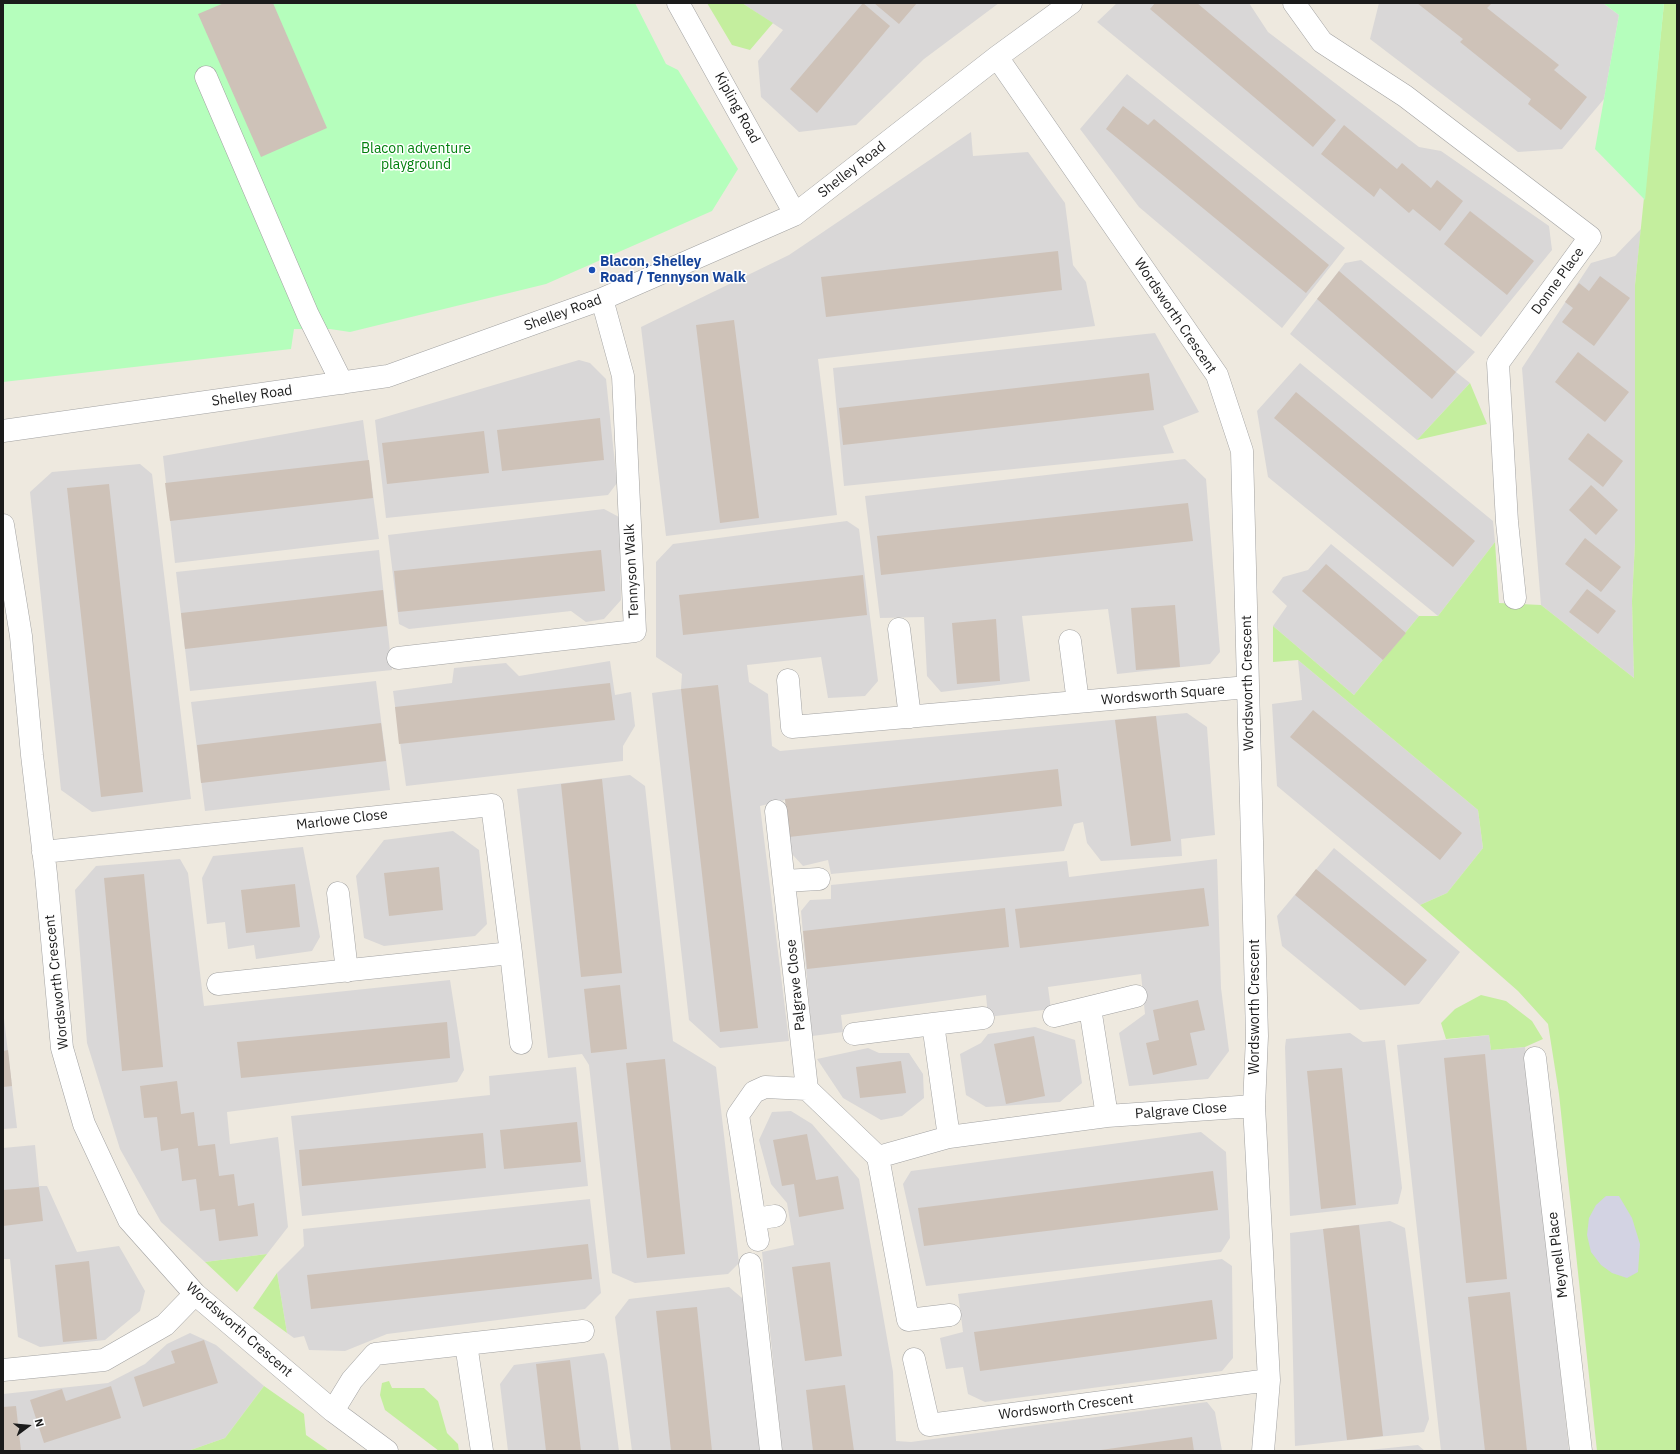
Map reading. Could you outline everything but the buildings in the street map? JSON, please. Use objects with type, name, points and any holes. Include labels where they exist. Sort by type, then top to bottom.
[{"type":"street","name":"Kipling Road","points":[[678,3],[795,214]]},
{"type":"street","name":"Shelley Road","points":[[3,431],[388,376],[602,299],[795,214],[997,57],[1070,3]]},
{"type":"street","name":"Donne Place","points":[[1294,3],[1322,42],[1405,96],[1590,237],[1498,363],[1507,522],[1515,598]]},
{"type":"street","name":"Wordsworth Crescent","points":[[997,57],[1217,375],[1242,451],[1257,1036],[1254,1106],[1269,1380],[1263,1451]]},
{"type":"street","points":[[206,78],[308,315],[342,383]]},
{"type":"street","name":"Tennyson Walk","points":[[398,658],[635,631],[623,376],[602,299]]},
{"type":"street","name":"Wordsworth Crescent","points":[[3,525],[21,636],[32,755],[46,874],[62,1048],[84,1124],[129,1220],[195,1294],[333,1411],[387,1451]]},
{"type":"street","points":[[899,629],[910,717]]},
{"type":"street","points":[[1070,641],[1078,702]]},
{"type":"street","name":"Wordsworth Square","points":[[788,680],[792,727],[1248,687]]},
{"type":"street","name":"Marlowe Close","points":[[43,852],[492,805],[521,1043]]},
{"type":"street","name":"Palgrave Close","points":[[776,811],[807,1089]]},
{"type":"street","points":[[784,881],[819,879]]},
{"type":"street","points":[[338,893],[347,971]]},
{"type":"street","points":[[218,984],[510,953]]},
{"type":"street","points":[[1054,1016],[1136,996]]},
{"type":"street","points":[[1090,1008],[1107,1116]]},
{"type":"street","points":[[854,1034],[983,1018]]},
{"type":"street","points":[[933,1024],[950,1137]]},
{"type":"street","name":"Meynell Place","points":[[1535,1058],[1581,1451]]},
{"type":"street","points":[[763,1225],[738,1115],[754,1092],[765,1087],[807,1089],[878,1157],[908,1320],[950,1315]]},
{"type":"street","name":"Palgrave Close","points":[[878,1157],[950,1137],[1107,1116],[1254,1106]]},
{"type":"street","points":[[750,1264],[771,1451]]},
{"type":"street","points":[[3,1370],[104,1360],[165,1325],[195,1294]]},
{"type":"street","points":[[333,1411],[352,1380],[375,1354],[583,1330]]},
{"type":"street","points":[[466,1344],[482,1451]]},
{"type":"street","name":"Wordsworth Crescent","points":[[914,1359],[929,1425],[1269,1380]]},
{"type":"shaded area","points":[[742,3],[999,3],[924,59],[856,125],[799,132],[761,97],[758,61],[783,30]]},
{"type":"shaded area","points":[[1117,3],[1249,3],[1268,32],[1419,147],[1441,151],[1549,226],[1552,250],[1481,337],[1097,22]]},
{"type":"shaded area","points":[[1379,3],[1603,3],[1619,15],[1604,99],[1562,149],[1518,152],[1370,39]]},
{"type":"shaded area","points":[[1127,74],[1345,248],[1282,328],[1139,207],[1080,129]]},
{"type":"shaded area","points":[[971,132],[973,156],[1028,152],[1065,203],[1073,265],[1086,282],[1095,326],[818,359],[837,515],[666,536],[641,327],[789,255]]},
{"type":"shaded area","points":[[1641,229],[1635,285],[1635,543],[1632,601],[1634,678],[1541,605],[1522,368],[1591,263],[1615,256]]},
{"type":"shaded area","points":[[1361,260],[1475,352],[1456,372],[1470,383],[1417,440],[1290,334],[1345,263]]},
{"type":"shaded area","points":[[1155,333],[1199,412],[1163,426],[1174,453],[844,486],[833,368]]},
{"type":"shaded area","points":[[579,360],[590,363],[606,379],[617,483],[608,495],[386,518],[375,420]]},
{"type":"shaded area","points":[[1300,363],[1493,521],[1495,542],[1438,616],[1268,477],[1257,411]]},
{"type":"shaded area","points":[[363,420],[379,539],[175,563],[163,456]]},
{"type":"shaded area","points":[[1185,459],[1206,479],[1220,652],[1210,664],[1117,674],[1108,609],[1022,616],[1030,681],[941,692],[927,676],[924,617],[880,618],[865,496]]},
{"type":"shaded area","points":[[140,464],[152,474],[191,799],[92,812],[61,790],[30,492],[52,472]]},
{"type":"shaded area","points":[[604,509],[619,517],[621,600],[604,619],[586,622],[571,611],[409,629],[399,624],[388,535]]},
{"type":"shaded area","points":[[847,521],[859,529],[878,681],[865,696],[828,698],[821,657],[747,665],[749,682],[768,694],[772,746],[780,751],[1187,713],[1207,727],[1215,835],[1181,839],[1182,856],[1101,861],[1087,843],[1083,822],[1074,824],[1064,851],[831,874],[828,860],[803,866],[792,854],[785,800],[760,806],[789,1041],[720,1048],[689,1020],[652,693],[681,689],[682,674],[656,657],[656,562],[673,544]]},
{"type":"shaded area","points":[[1331,544],[1419,616],[1354,695],[1273,626],[1287,606],[1272,592],[1283,577],[1308,570]]},
{"type":"shaded area","points":[[379,550],[392,670],[190,691],[176,572]]},
{"type":"shaded area","points":[[1298,660],[1478,810],[1483,848],[1447,893],[1420,905],[1277,786],[1272,704],[1302,700]]},
{"type":"shaded area","points":[[610,661],[615,695],[631,692],[635,726],[623,746],[623,761],[406,786],[393,691],[452,683],[454,668],[506,663],[519,676]]},
{"type":"shaded area","points":[[376,681],[390,790],[205,811],[191,702]]},
{"type":"shaded area","points":[[630,775],[645,786],[673,1041],[716,1067],[739,1263],[728,1274],[635,1283],[612,1273],[589,1065],[582,1054],[548,1058],[517,789]]},
{"type":"shaded area","points":[[453,831],[479,850],[487,924],[475,936],[384,946],[364,938],[356,876],[384,840]]},
{"type":"shaded area","points":[[303,847],[320,937],[312,951],[256,959],[254,945],[228,949],[225,922],[207,924],[202,878],[213,856]]},
{"type":"shaded area","points":[[1334,848],[1460,952],[1419,1004],[1360,1010],[1282,946],[1277,916]]},
{"type":"shaded area","points":[[180,859],[188,873],[204,1006],[450,980],[464,1070],[457,1082],[227,1112],[230,1144],[278,1137],[288,1227],[267,1254],[205,1262],[161,1222],[120,1149],[87,1043],[75,890],[96,866]]},
{"type":"shaded area","points":[[1217,859],[1221,988],[1229,1051],[1208,1079],[1129,1086],[1119,1033],[1145,1014],[1141,974],[1048,987],[1051,1009],[988,1017],[986,995],[841,1015],[843,1032],[812,1036],[801,911],[810,900],[831,899],[831,885],[1067,861],[1069,877]]},
{"type":"shaded area","points":[[3,1010],[17,1128],[3,1129]]},
{"type":"shaded area","points":[[1035,1027],[1075,1040],[1082,1083],[1060,1102],[986,1107],[966,1095],[960,1054],[981,1043],[988,1034]]},
{"type":"shaded area","points":[[1350,1033],[1363,1042],[1385,1040],[1402,1188],[1398,1204],[1290,1216],[1286,1039]]},
{"type":"shaded area","points":[[1489,1035],[1491,1050],[1525,1047],[1569,1451],[1441,1451],[1397,1045]]},
{"type":"shaded area","points":[[868,1048],[879,1053],[909,1053],[923,1074],[924,1098],[902,1116],[881,1120],[843,1098],[817,1059]]},
{"type":"shaded area","points":[[576,1067],[588,1186],[302,1216],[291,1116],[490,1095],[489,1076]]},
{"type":"shaded area","points":[[791,1111],[812,1124],[859,1179],[893,1372],[896,1441],[911,1442],[1207,1402],[1215,1412],[1222,1451],[782,1451],[762,1252],[794,1245],[787,1203],[771,1184],[759,1140],[772,1112]]},
{"type":"shaded area","points":[[1201,1132],[1226,1152],[1230,1238],[1221,1252],[926,1286],[903,1184],[911,1171]]},
{"type":"shaded area","points":[[35,1145],[39,1186],[47,1186],[77,1252],[119,1246],[145,1291],[140,1311],[105,1340],[40,1347],[18,1337],[10,1259],[3,1259],[3,1148]]},
{"type":"shaded area","points":[[1606,1196],[1619,1196],[1632,1218],[1640,1244],[1638,1272],[1627,1278],[1612,1273],[1601,1265],[1591,1252],[1587,1235],[1589,1218],[1596,1205]]},
{"type":"shaded area","points":[[590,1199],[601,1293],[585,1309],[387,1334],[345,1351],[309,1350],[304,1336],[294,1338],[287,1333],[277,1273],[304,1246],[303,1229]]},
{"type":"shaded area","points":[[1390,1221],[1405,1228],[1429,1419],[1424,1432],[1295,1446],[1290,1233]]},
{"type":"shaded area","points":[[1222,1259],[1232,1266],[1233,1358],[1222,1371],[985,1402],[968,1394],[963,1367],[946,1369],[940,1338],[963,1332],[958,1294]]},
{"type":"shaded area","points":[[729,1287],[748,1303],[765,1451],[632,1451],[615,1317],[629,1299]]},
{"type":"shaded area","points":[[190,1333],[216,1345],[264,1386],[225,1438],[188,1451],[3,1451],[3,1394],[108,1383],[145,1364],[167,1344]]},
{"type":"shaded area","points":[[604,1353],[607,1361],[619,1451],[508,1451],[500,1384],[514,1365]]},
{"type":"shaded area","points":[[1418,1445],[1425,1451],[1364,1451],[1369,1450]]},
{"type":"green space","name":"Blacon adventure playground","points":[[3,3],[635,3],[666,64],[678,70],[738,169],[712,211],[546,284],[350,332],[330,329],[294,329],[291,349],[3,382]]},
{"type":"green space","points":[[707,3],[742,3],[773,23],[750,50],[732,45]]},
{"type":"green space","points":[[1603,3],[1664,3],[1645,200],[1595,149],[1619,15]]},
{"type":"green space","points":[[1664,3],[1677,3],[1677,1451],[1597,1451],[1559,1094],[1548,1024],[1518,991],[1420,905],[1447,893],[1483,848],[1478,810],[1298,660],[1273,662],[1273,626],[1354,695],[1419,616],[1438,616],[1495,542],[1499,603],[1541,605],[1634,678],[1632,601],[1635,543],[1635,285]]},
{"type":"green space","points":[[1470,383],[1487,424],[1417,440]]},
{"type":"green space","points":[[1481,995],[1506,1001],[1532,1021],[1543,1039],[1525,1047],[1491,1050],[1489,1035],[1446,1039],[1441,1023],[1455,1009]]},
{"type":"green space","points":[[267,1254],[237,1292],[205,1262]]},
{"type":"green space","points":[[277,1273],[287,1333],[253,1308]]},
{"type":"green space","points":[[389,1381],[392,1388],[424,1388],[438,1401],[447,1433],[458,1444],[459,1451],[439,1451],[385,1410],[380,1395],[382,1383]]},
{"type":"green space","points":[[264,1386],[304,1414],[306,1435],[329,1451],[188,1451],[225,1438]]},
{"type":"place","name":"Blacon, Shelley Road / Tennyson Walk","points":[[592,270]]}]
